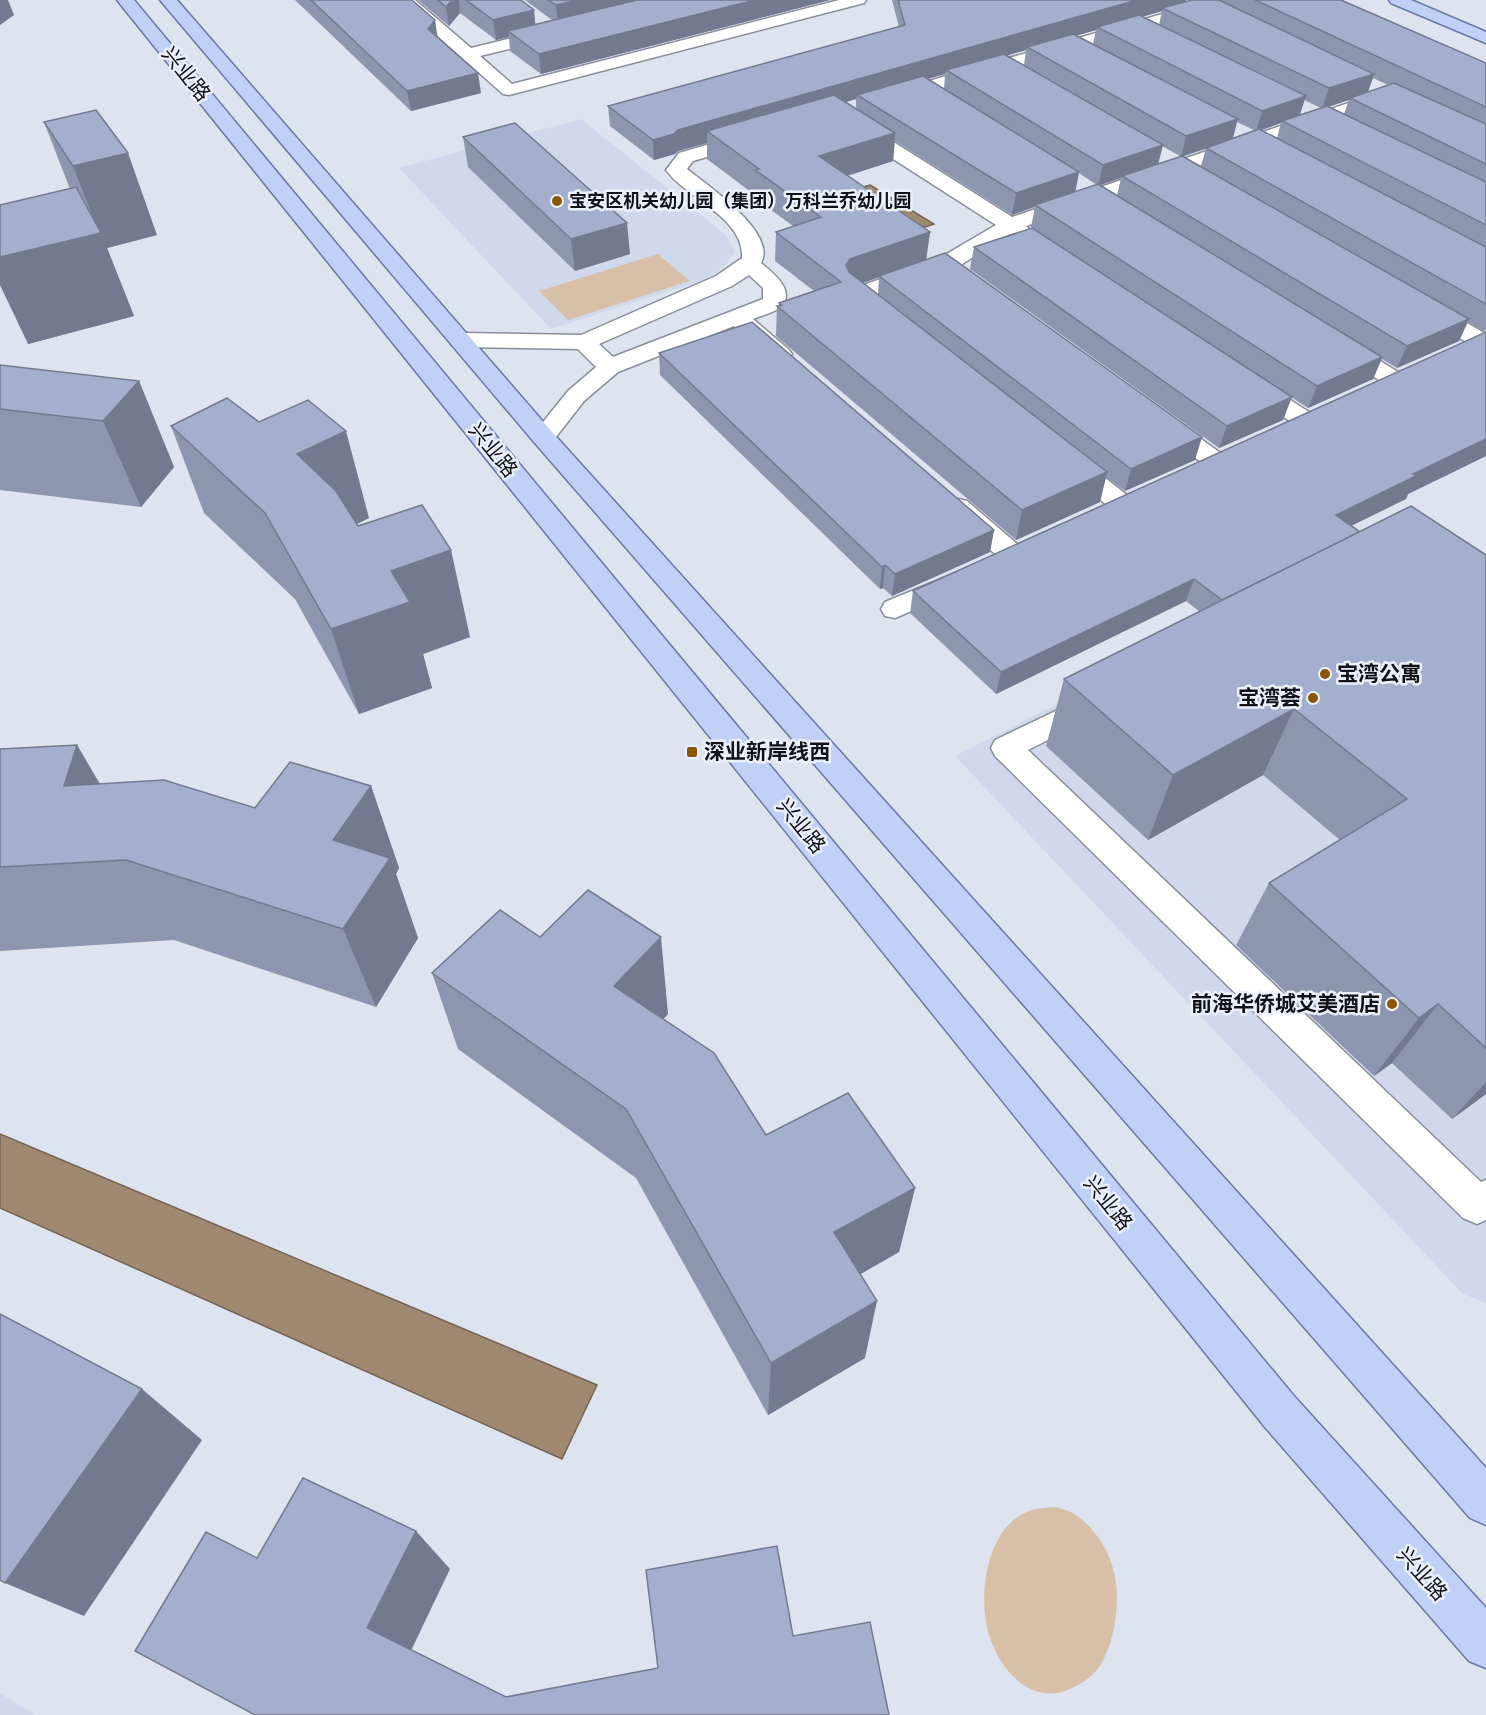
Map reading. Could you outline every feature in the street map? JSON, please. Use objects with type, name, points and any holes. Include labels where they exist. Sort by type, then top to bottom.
[{"type":"main road","name":"兴业路","points":[[125,0],[1279,1411],[1486,1644]]},
{"type":"main road","name":"兴业路","points":[[168,0],[574,472],[1486,1502]]},
{"type":"main road","points":[[1397,0],[1486,38]]},
{"type":"main road","points":[[1432,15],[1458,19],[1467,16],[1468,12]]},
{"type":"main road","points":[[526,490],[542,496],[560,494],[573,486],[576,481],[574,472]]},
{"type":"lane","points":[[405,0],[509,90],[858,0]]},
{"type":"lane","points":[[879,101],[1205,6]]},
{"type":"lane","points":[[467,54],[560,31],[537,20]]},
{"type":"lane","points":[[1137,26],[1158,36]]},
{"type":"lane","points":[[1072,45],[1092,56]]},
{"type":"lane","points":[[1003,65],[1023,77]]},
{"type":"lane","points":[[875,310],[857,296],[946,264],[1010,225],[1255,140],[1394,97],[1367,84]]},
{"type":"lane","points":[[923,88],[943,101]]},
{"type":"lane","points":[[1301,107],[1342,128]]},
{"type":"lane","points":[[847,110],[1039,245]]},
{"type":"lane","points":[[1235,130],[1276,152]]},
{"type":"lane","points":[[460,340],[584,342],[724,281],[749,264],[754,258],[754,245],[745,229],[676,170],[686,157],[771,132]]},
{"type":"lane","points":[[1158,155],[1199,178]]},
{"type":"lane","points":[[1076,183],[1116,208]]},
{"type":"lane","points":[[543,436],[576,396],[610,367],[771,304],[777,293],[773,285],[749,264]]},
{"type":"lane","points":[[946,264],[965,278]]},
{"type":"lane","points":[[1411,300],[1476,343]]},
{"type":"lane","points":[[738,318],[801,372]]},
{"type":"lane","points":[[1325,337],[1406,375],[1365,394]]},
{"type":"lane","points":[[584,342],[610,367]]},
{"type":"lane","points":[[1237,375],[1316,416],[1276,435]]},
{"type":"lane","points":[[1149,412],[1217,462]]},
{"type":"lane","points":[[1050,447],[1124,505]]},
{"type":"lane","points":[[895,609],[1002,560],[942,494]]},
{"type":"lane","points":[[1112,695],[1006,748],[1478,1205],[1486,1199]]},
{"type":"shaded area","name":"宝安区机关幼儿园（集团）万科兰乔幼儿园","points":[[581,119],[726,235],[735,251],[727,263],[715,274],[697,282],[551,329],[399,168]]},
{"type":"shaded area","points":[[870,185],[934,224],[899,236],[846,192]]},
{"type":"shaded area","points":[[658,254],[690,281],[568,320],[539,291]]},
{"type":"shaded area","points":[[1403,528],[1486,584],[1486,1303],[1463,1294],[955,756]]},
{"type":"shaded area","points":[[0,1134],[597,1385],[562,1459],[0,1208]]},
{"type":"shaded area","points":[[1061,1508],[1080,1518],[1100,1540],[1112,1566],[1117,1604],[1111,1640],[1097,1670],[1088,1679],[1072,1688],[1057,1693],[1044,1693],[1020,1682],[1001,1661],[989,1635],[984,1600],[989,1562],[1005,1529],[1018,1517],[1035,1509]]},
{"type":"shaded area","points":[[0,1693],[35,1715],[0,1715]]},
{"type":"building","points":[[311,0],[412,0],[435,20],[428,29],[478,73],[407,91]]},
{"type":"building","points":[[438,0],[452,0],[446,7]]},
{"type":"building","points":[[466,0],[521,0],[534,10],[493,20]]},
{"type":"building","points":[[548,0],[578,0],[556,5]]},
{"type":"building","points":[[637,0],[755,0],[539,54],[508,31]]},
{"type":"building","points":[[898,0],[1137,0],[678,130],[674,134],[653,140],[608,106],[905,25]]},
{"type":"building","points":[[1192,0],[1219,0],[1374,74],[1329,88],[1162,8]]},
{"type":"building","points":[[1255,0],[1341,0],[1486,63],[1486,107]]},
{"type":"building","points":[[1139,15],[1306,96],[1262,111],[1097,27]]},
{"type":"building","points":[[1073,34],[1238,119],[1186,136],[1027,47]]},
{"type":"building","points":[[1004,54],[1163,145],[1103,165],[946,70]]},
{"type":"building","points":[[923,76],[1079,172],[1016,193],[857,95]]},
{"type":"building","points":[[1394,83],[1486,124],[1486,164],[1350,98]]},
{"type":"building","points":[[834,95],[895,133],[819,156],[930,232],[850,259],[846,265],[849,272],[1107,472],[1022,510],[777,306],[782,305],[779,303],[841,282],[776,232],[821,217],[755,170],[759,169],[707,131]]},
{"type":"building","points":[[1327,106],[1486,182],[1486,225],[1282,121]]},
{"type":"building","points":[[96,110],[128,153],[73,166],[44,122]]},
{"type":"building","points":[[515,123],[627,223],[571,239],[463,137]]},
{"type":"building","points":[[1259,129],[1486,247],[1486,304],[1206,148]]},
{"type":"building","points":[[1182,156],[1469,319],[1407,346],[1122,176]]},
{"type":"building","points":[[1098,184],[1382,357],[1317,386],[1035,205]]},
{"type":"building","points":[[76,187],[101,233],[0,257],[0,205]]},
{"type":"building","points":[[1032,228],[1292,397],[1227,426],[974,247]]},
{"type":"building","points":[[945,253],[1202,437],[1131,469],[879,276]]},
{"type":"building","points":[[752,322],[994,530],[895,574],[885,565],[882,567],[659,353]]},
{"type":"building","points":[[1486,332],[1486,439],[1336,515],[1360,532],[1222,600],[1194,579],[1001,672],[913,591]]},
{"type":"building","points":[[0,365],[139,381],[103,421],[0,409]]},
{"type":"building","points":[[227,398],[259,422],[308,400],[346,431],[297,454],[336,491],[358,526],[422,505],[451,550],[391,571],[410,602],[331,629],[265,513],[171,426]]},
{"type":"building","points":[[1411,506],[1486,555],[1486,1048],[1438,1004],[1419,1018],[1269,883],[1407,799],[1294,709],[1173,775],[1064,679]]},
{"type":"building","points":[[77,745],[64,786],[164,780],[255,808],[290,762],[371,786],[333,840],[390,858],[343,929],[126,860],[0,867],[0,749]]},
{"type":"building","points":[[588,890],[661,937],[614,986],[714,1053],[766,1135],[848,1093],[915,1188],[834,1232],[877,1301],[771,1363],[626,1109],[432,973],[500,910],[540,937]]},
{"type":"building","points":[[0,1314],[142,1389],[5,1583],[0,1580]]},
{"type":"building","points":[[303,1478],[416,1531],[367,1628],[506,1697],[658,1668],[646,1570],[777,1546],[793,1636],[870,1622],[889,1715],[255,1715],[135,1651],[206,1532],[257,1558]]},
{"type":"place","name":"宝安区机关幼儿园（集团）万科兰乔幼儿园","points":[[557,201]]},
{"type":"place","name":"宝湾公寓","points":[[1325,674]]},
{"type":"place","name":"宝湾荟","points":[[1313,698]]},
{"type":"place","name":"深业新岸线西","points":[[692,752]]},
{"type":"place","name":"前海华侨城艾美酒店","points":[[1392,1004]]}]
